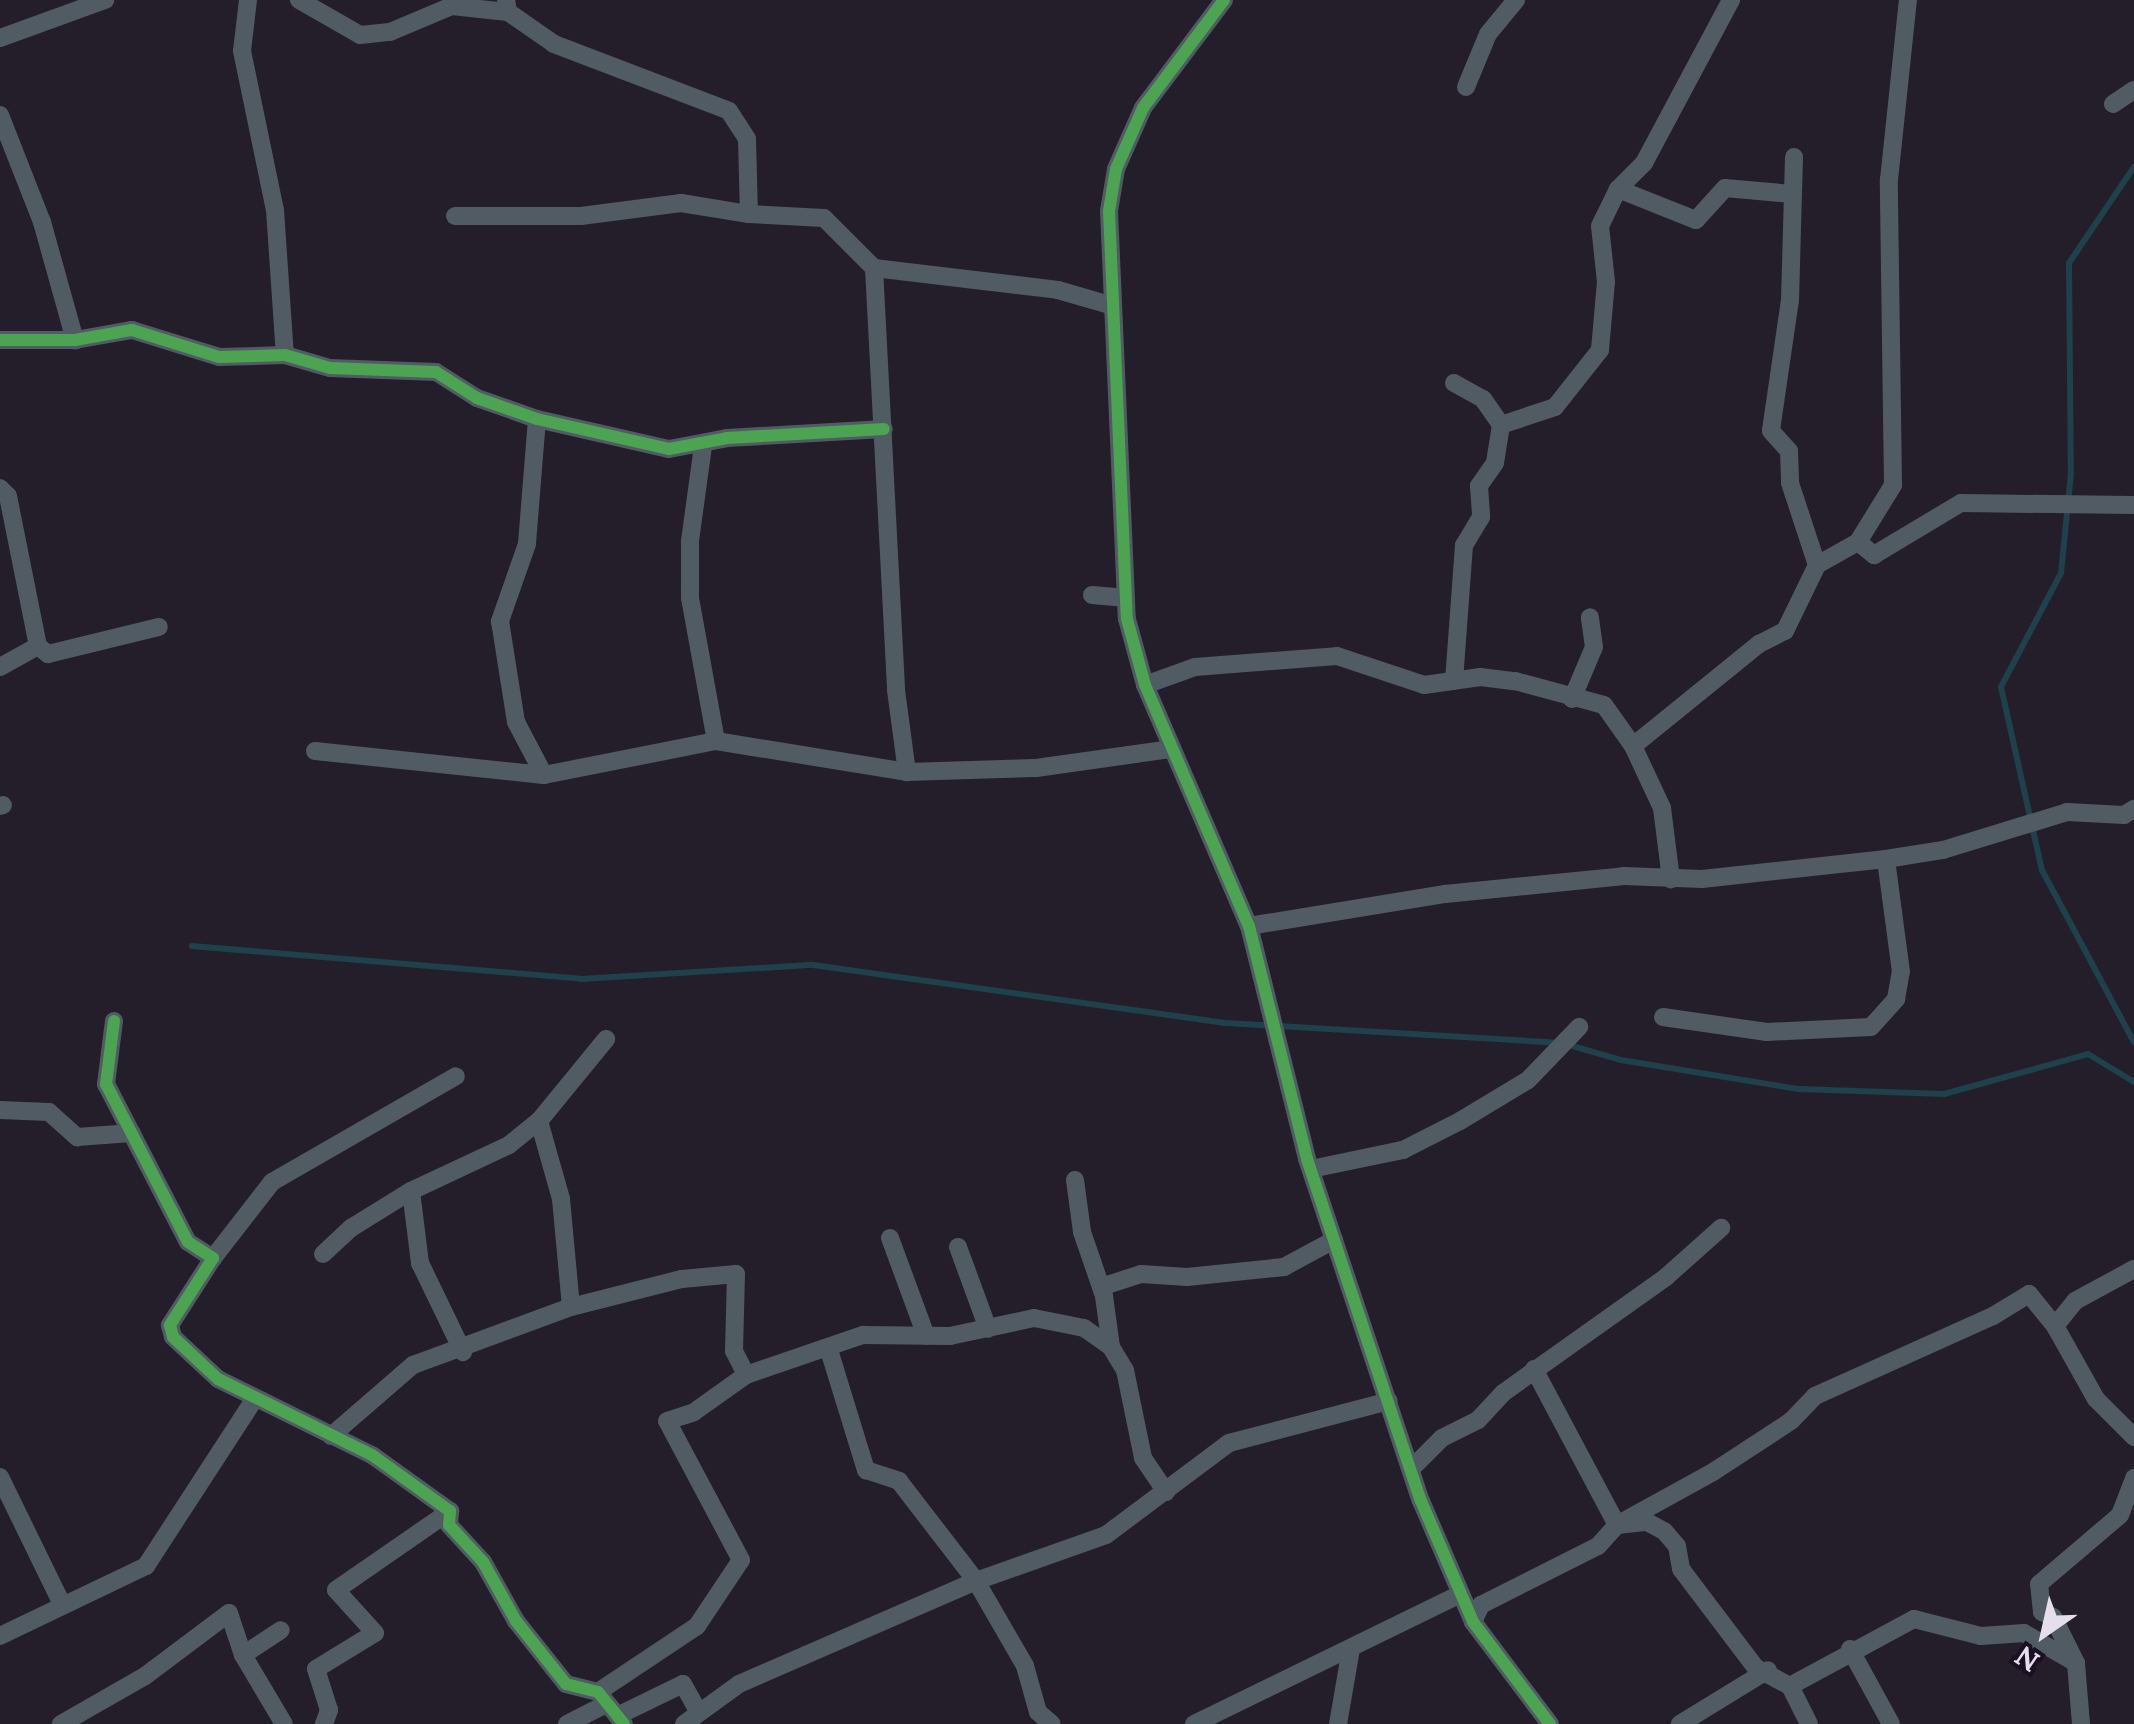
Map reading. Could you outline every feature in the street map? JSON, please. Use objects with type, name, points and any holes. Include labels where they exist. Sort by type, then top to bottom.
[{"type":"street","points":[[0,38],[105,0]]},
{"type":"street","points":[[248,0],[242,52],[273,198],[286,355]]},
{"type":"street","points":[[300,0],[360,35],[390,32],[452,6],[507,6],[554,44],[633,79],[729,110],[747,139],[749,214]]},
{"type":"street","points":[[1224,0],[1144,108],[1116,168],[1109,211],[1124,598],[1145,685],[1249,926],[1311,1169],[1410,1469],[1472,1622],[1550,1724]]},
{"type":"street","points":[[1466,87],[1488,34],[1516,0]]},
{"type":"street","points":[[1502,425],[1555,408],[1600,350],[1606,282],[1600,226],[1618,188],[1644,163],[1732,0]]},
{"type":"street","points":[[1634,746],[1759,644],[1785,631],[1818,565],[1858,542],[1893,484],[1889,180],[1908,0]]},
{"type":"street","points":[[2113,104],[2134,90]]},
{"type":"street","points":[[0,115],[42,222],[75,340]]},
{"type":"street","points":[[1794,156],[1790,300],[1771,430],[1789,451],[1790,483],[1818,565]]},
{"type":"street","points":[[1618,188],[1696,220],[1725,188],[1792,194]]},
{"type":"street","points":[[455,216],[581,216],[681,204],[749,214],[824,218],[874,268],[1058,290],[1113,306]]},
{"type":"street","points":[[874,268],[896,690],[908,772]]},
{"type":"street","points":[[0,340],[75,340],[132,330],[218,356],[286,355],[330,368],[436,372],[477,398],[536,418],[668,449],[703,446],[727,438],[884,429]]},
{"type":"street","points":[[1454,383],[1483,398],[1502,425],[1495,463],[1478,486],[1481,516],[1464,545],[1454,681]]},
{"type":"street","points":[[536,418],[526,544],[500,621],[516,722],[544,775]]},
{"type":"street","points":[[703,446],[690,541],[690,598],[716,742]]},
{"type":"street","points":[[0,488],[8,496],[38,646],[48,654],[158,628]]},
{"type":"street","points":[[1858,542],[1874,556],[1961,503],[2134,505]]},
{"type":"street","points":[[1092,596],[1124,598]]},
{"type":"street","points":[[1572,700],[1594,648],[1590,618]]},
{"type":"street","points":[[0,667],[38,646]]},
{"type":"street","points":[[1145,685],[1196,666],[1338,656],[1424,685],[1515,680],[1572,700],[1604,705],[1634,746],[1662,808],[1671,879]]},
{"type":"street","points":[[315,751],[544,775],[716,742],[908,772],[1036,768],[1172,749]]},
{"type":"street","points":[[1249,926],[1446,894],[1624,876],[1671,879],[1886,860],[1943,850],[2067,812],[2124,816],[2134,809]]},
{"type":"street","points":[[1663,1016],[1766,1032],[1871,1027],[1884,1018],[1901,972],[1886,860]]},
{"type":"street","points":[[114,1021],[106,1084],[188,1242],[213,1258]]},
{"type":"street","points":[[1311,1169],[1403,1150],[1460,1121],[1528,1080],[1579,1026]]},
{"type":"street","points":[[323,1254],[412,1191],[509,1145],[539,1121],[606,1039]]},
{"type":"street","points":[[450,1511],[372,1456],[253,1401],[189,1358],[170,1325],[213,1258],[272,1182],[456,1076]]},
{"type":"street","points":[[0,1110],[50,1112],[77,1137],[132,1133]]},
{"type":"street","points":[[539,1121],[561,1198],[571,1307]]},
{"type":"street","points":[[1075,1180],[1082,1232],[1101,1287],[1111,1347],[1124,1370],[1143,1458],[1166,1492]]},
{"type":"street","points":[[412,1191],[420,1263],[464,1352]]},
{"type":"street","points":[[1410,1469],[1534,1370],[1666,1277],[1721,1228]]},
{"type":"street","points":[[890,1238],[926,1336]]},
{"type":"street","points":[[1101,1287],[1141,1274],[1187,1277],[1284,1267],[1334,1240]]},
{"type":"street","points":[[958,1247],[988,1330]]},
{"type":"street","points":[[2055,1326],[2075,1301],[2134,1269]]},
{"type":"street","points":[[330,1436],[414,1365],[464,1352],[571,1307],[682,1279],[736,1274],[734,1351],[746,1375]]},
{"type":"street","points":[[1472,1622],[1481,1605],[1586,1554],[1617,1525],[1713,1472],[1792,1420],[1816,1396],[1994,1316],[2029,1294],[2055,1326],[2096,1398],[2134,1437]]},
{"type":"street","points":[[611,1709],[696,1626],[741,1560],[667,1422],[694,1412],[746,1375],[863,1335],[926,1336],[988,1330],[1034,1318],[1084,1328],[1111,1347]]},
{"type":"street","points":[[828,1350],[866,1470],[899,1482],[976,1581],[1025,1666],[1038,1712],[1052,1724]]},
{"type":"street","points":[[1534,1370],[1617,1525]]},
{"type":"street","points":[[0,1636],[146,1566],[253,1401]]},
{"type":"street","points":[[567,1724],[683,1684],[692,1719],[740,1684],[976,1581],[1106,1534],[1229,1444],[1390,1401]]},
{"type":"street","points":[[0,1477],[62,1604]]},
{"type":"street","points":[[2081,1724],[2076,1663],[2053,1617],[2042,1612],[2039,1584],[2120,1515],[2134,1478]]},
{"type":"street","points":[[450,1511],[450,1525],[483,1562],[516,1622],[566,1684],[611,1709]]},
{"type":"street","points":[[324,1724],[329,1710],[316,1669],[375,1633],[336,1590],[450,1511]]},
{"type":"street","points":[[1617,1525],[1647,1522],[1664,1532],[1677,1546],[1681,1569],[1756,1668],[1769,1670],[1790,1686],[1809,1724]]},
{"type":"street","points":[[1194,1724],[1459,1595]]},
{"type":"street","points":[[61,1724],[145,1676],[229,1613],[243,1655],[284,1724]]},
{"type":"street","points":[[1790,1686],[1850,1649],[1914,1618],[1935,1619],[1981,1636],[2024,1634],[2076,1663]]},
{"type":"street","points":[[243,1655],[281,1630]]},
{"type":"street","points":[[1338,1724],[1350,1649]]},
{"type":"street","points":[[1850,1649],[1891,1724]]},
{"type":"street","points":[[1680,1724],[1750,1676],[1769,1670]]},
{"type":"waterway","points":[[2134,167],[2069,263],[2071,473],[2061,573],[2001,687],[2042,870],[2134,1042]]},
{"type":"waterway","points":[[192,946],[581,979],[813,965],[1227,1023],[1562,1043],[1621,1060],[1799,1089],[1944,1094],[2088,1054],[2134,1082]]},
{"type":"cycle path","points":[[1224,0],[1143,108],[1116,169],[1109,211],[1127,619],[1145,685],[1249,926],[1307,1159],[1421,1501],[1473,1622],[1550,1724]]},
{"type":"cycle path","points":[[0,340],[75,340],[132,330],[219,357],[285,355],[330,368],[436,372],[477,398],[537,419],[669,449],[727,438],[884,429]]},
{"type":"cycle path","points":[[114,1021],[106,1084],[188,1242],[213,1258],[170,1325],[173,1337],[218,1379],[372,1455],[450,1511],[449,1525],[483,1562],[516,1621],[566,1684],[598,1692],[624,1724]]}]
